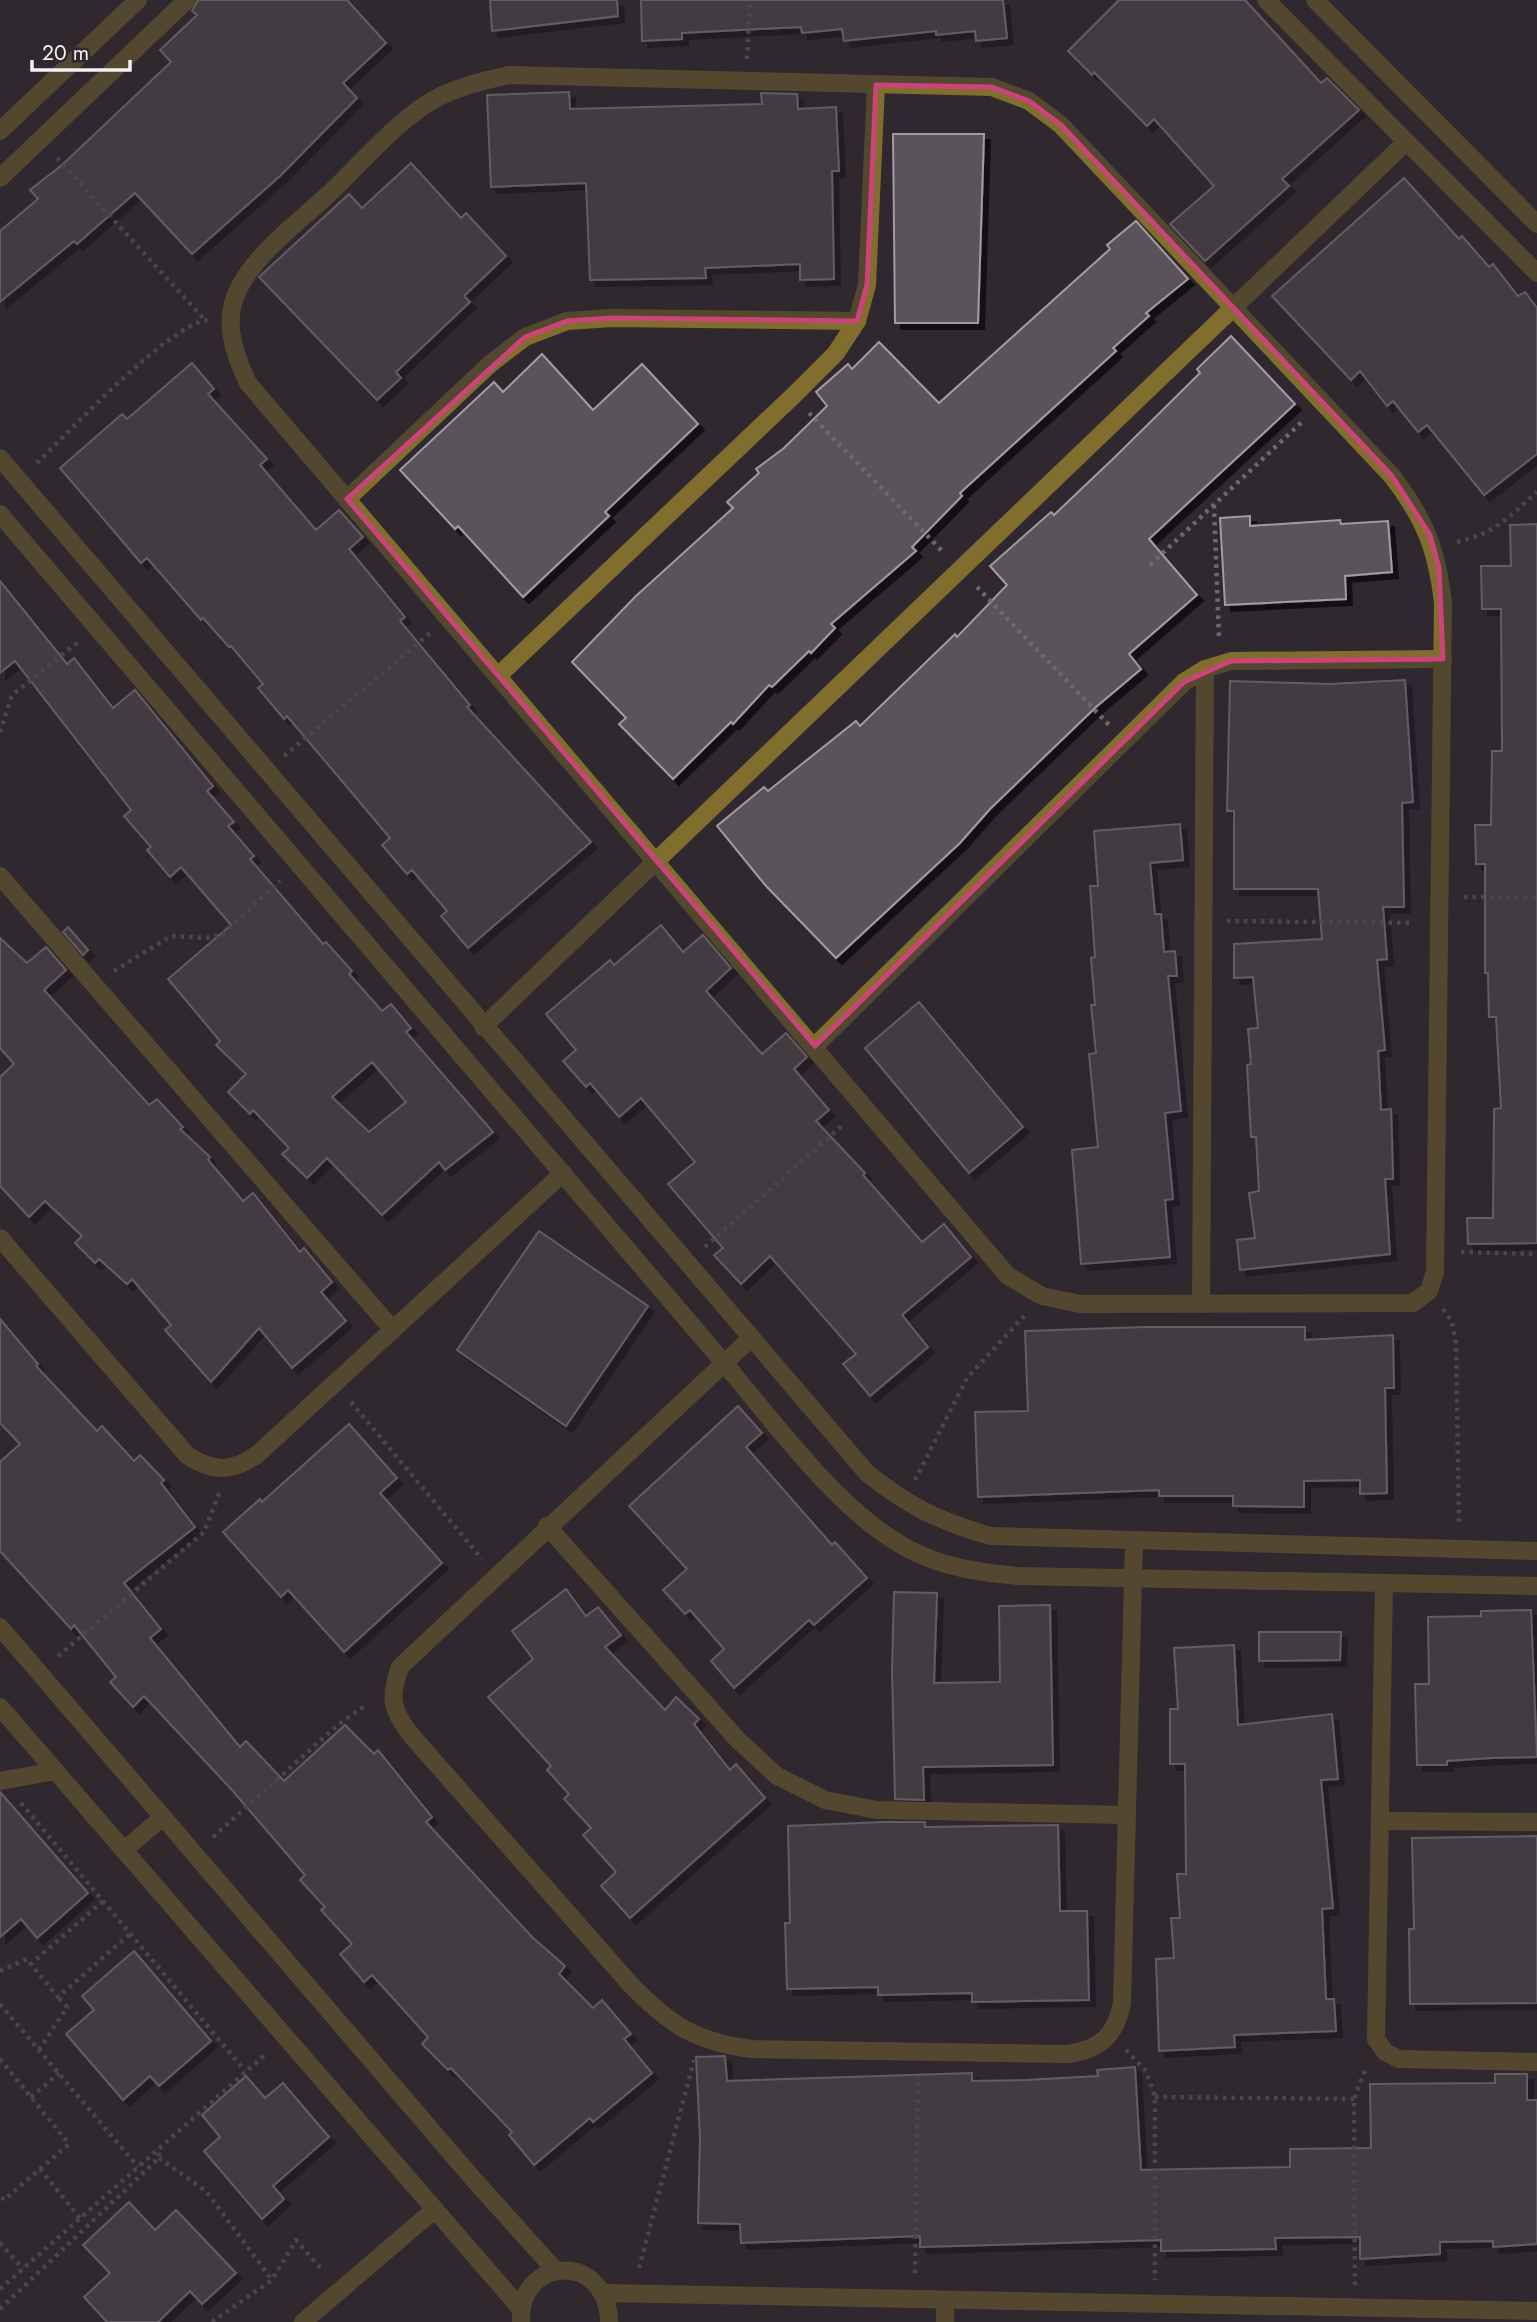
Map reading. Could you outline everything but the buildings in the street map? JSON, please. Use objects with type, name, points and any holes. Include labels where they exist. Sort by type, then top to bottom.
[{"type":"street","points":[[0,131],[138,0]]},
{"type":"street","points":[[0,178],[187,0]]},
{"type":"street","points":[[1266,0],[1537,273]]},
{"type":"street","points":[[1315,0],[1537,224]]},
{"type":"street","points":[[509,75],[876,85],[992,88],[1030,101],[1061,125],[1392,476],[1413,504],[1433,547],[1443,603],[1436,1252],[1435,1272],[1429,1291],[1413,1303],[1080,1304],[1042,1296],[1008,1276],[248,383],[233,353],[230,319],[239,287],[260,260],[400,127],[432,101],[456,89],[509,75]]},
{"type":"street","points":[[499,675],[836,354],[857,321],[867,285],[876,85]]},
{"type":"street","points":[[483,1027],[1406,142]]},
{"type":"street","points":[[347,499],[490,363],[525,337],[567,321],[612,318],[857,321]]},
{"type":"street","points":[[0,458],[685,1264],[867,1474],[904,1502],[945,1523],[991,1536],[1537,1551]]},
{"type":"street","points":[[0,514],[724,1363],[838,1495],[876,1529],[920,1555],[968,1571],[1132,1579],[1537,1586]]},
{"type":"street","points":[[815,1046],[1184,682],[1212,666],[1258,659],[1443,659]]},
{"type":"street","points":[[1201,1304],[1204,921],[1212,666]]},
{"type":"street","points":[[0,876],[393,1330]]},
{"type":"street","points":[[0,1238],[187,1455],[203,1466],[223,1469],[243,1465],[259,1453],[563,1173]]},
{"type":"street","points":[[750,1339],[547,1526],[400,1667],[391,1690],[396,1715],[411,1735],[631,1985],[657,2012],[685,2032],[718,2045],[752,2049],[1068,2054],[1089,2051],[1106,2040],[1118,2023],[1122,2003],[1134,1541]]},
{"type":"street","points":[[547,1526],[738,1740],[777,1776],[825,1800],[877,1810],[1127,1815]]},
{"type":"street","points":[[1384,1583],[1376,2039],[1385,2052],[1399,2059],[1537,2062]]},
{"type":"street","points":[[0,1628],[475,2181],[556,2271]]},
{"type":"street","points":[[0,1707],[286,2037],[521,2315]]},
{"type":"street","points":[[1,1781],[55,1771]]},
{"type":"street","points":[[124,1850],[163,1817]]},
{"type":"street","points":[[1380,1821],[1537,1822]]},
{"type":"street","points":[[303,2322],[434,2210]]},
{"type":"street","points":[[521,2315],[532,2284],[556,2271],[583,2274],[603,2293],[609,2322]]},
{"type":"street","points":[[603,2293],[1155,2304],[1216,2314],[1355,2308],[1537,2311]]},
{"type":"street","points":[[945,2300],[945,2322]]},
{"type":"path","points":[[747,81],[750,0]]},
{"type":"path","points":[[40,139],[205,320]]},
{"type":"path","points":[[18,480],[168,337],[195,321],[230,319]]},
{"type":"path","points":[[1150,565],[1323,403]]},
{"type":"path","points":[[1433,547],[1482,537],[1497,528],[1537,492]]},
{"type":"path","points":[[1212,666],[1214,505]]},
{"type":"path","points":[[266,771],[449,617]]},
{"type":"path","points":[[0,732],[12,695],[97,628]]},
{"type":"path","points":[[93,984],[171,936],[206,938],[223,934],[299,864]]},
{"type":"path","points":[[1440,897],[1537,897]]},
{"type":"path","points":[[1204,921],[1440,923]]},
{"type":"path","points":[[685,1264],[865,1106]]},
{"type":"path","points":[[1436,1252],[1537,1254]]},
{"type":"path","points":[[1429,1291],[1451,1322],[1457,1343],[1459,1550]]},
{"type":"path","points":[[904,1502],[967,1378],[1042,1296]]},
{"type":"path","points":[[336,1383],[496,1576]]},
{"type":"path","points":[[38,1672],[204,1532],[214,1512],[223,1469]]},
{"type":"path","points":[[194,1854],[339,1724],[391,1690]]},
{"type":"path","points":[[1,1781],[245,2071]]},
{"type":"path","points":[[32,1964],[103,1901]]},
{"type":"path","points":[[58,1997],[130,1934]]},
{"type":"path","points":[[0,1971],[27,1959],[67,2007],[39,2050]]},
{"type":"path","points":[[0,2004],[138,2167]]},
{"type":"path","points":[[0,2289],[286,2037]]},
{"type":"path","points":[[632,2293],[700,2038]]},
{"type":"path","points":[[1106,2040],[1128,2051],[1146,2071],[1155,2097],[1155,2304]]},
{"type":"path","points":[[914,2299],[918,2052]]},
{"type":"path","points":[[1355,2308],[1354,2099],[1358,2082],[1369,2063],[1385,2052]]},
{"type":"path","points":[[0,2059],[69,2144],[4,2200],[0,2195]]},
{"type":"path","points":[[31,2097],[59,2073]]},
{"type":"path","points":[[1155,2097],[1354,2099]]},
{"type":"path","points":[[0,2309],[159,2158],[159,2149]]},
{"type":"path","points":[[159,2158],[206,2191],[272,2280]]},
{"type":"path","points":[[40,2169],[80,2218]]},
{"type":"path","points":[[212,2322],[272,2280],[296,2240],[339,2291]]},
{"type":"path","points":[[0,2243],[23,2269]]},
{"type":"highlighted area","points":[[876,85],[992,87],[1029,101],[1061,125],[1392,476],[1430,535],[1439,568],[1443,659],[1231,661],[1184,682],[815,1046],[347,499],[525,337],[567,321],[612,318],[857,321],[867,285]]}]
